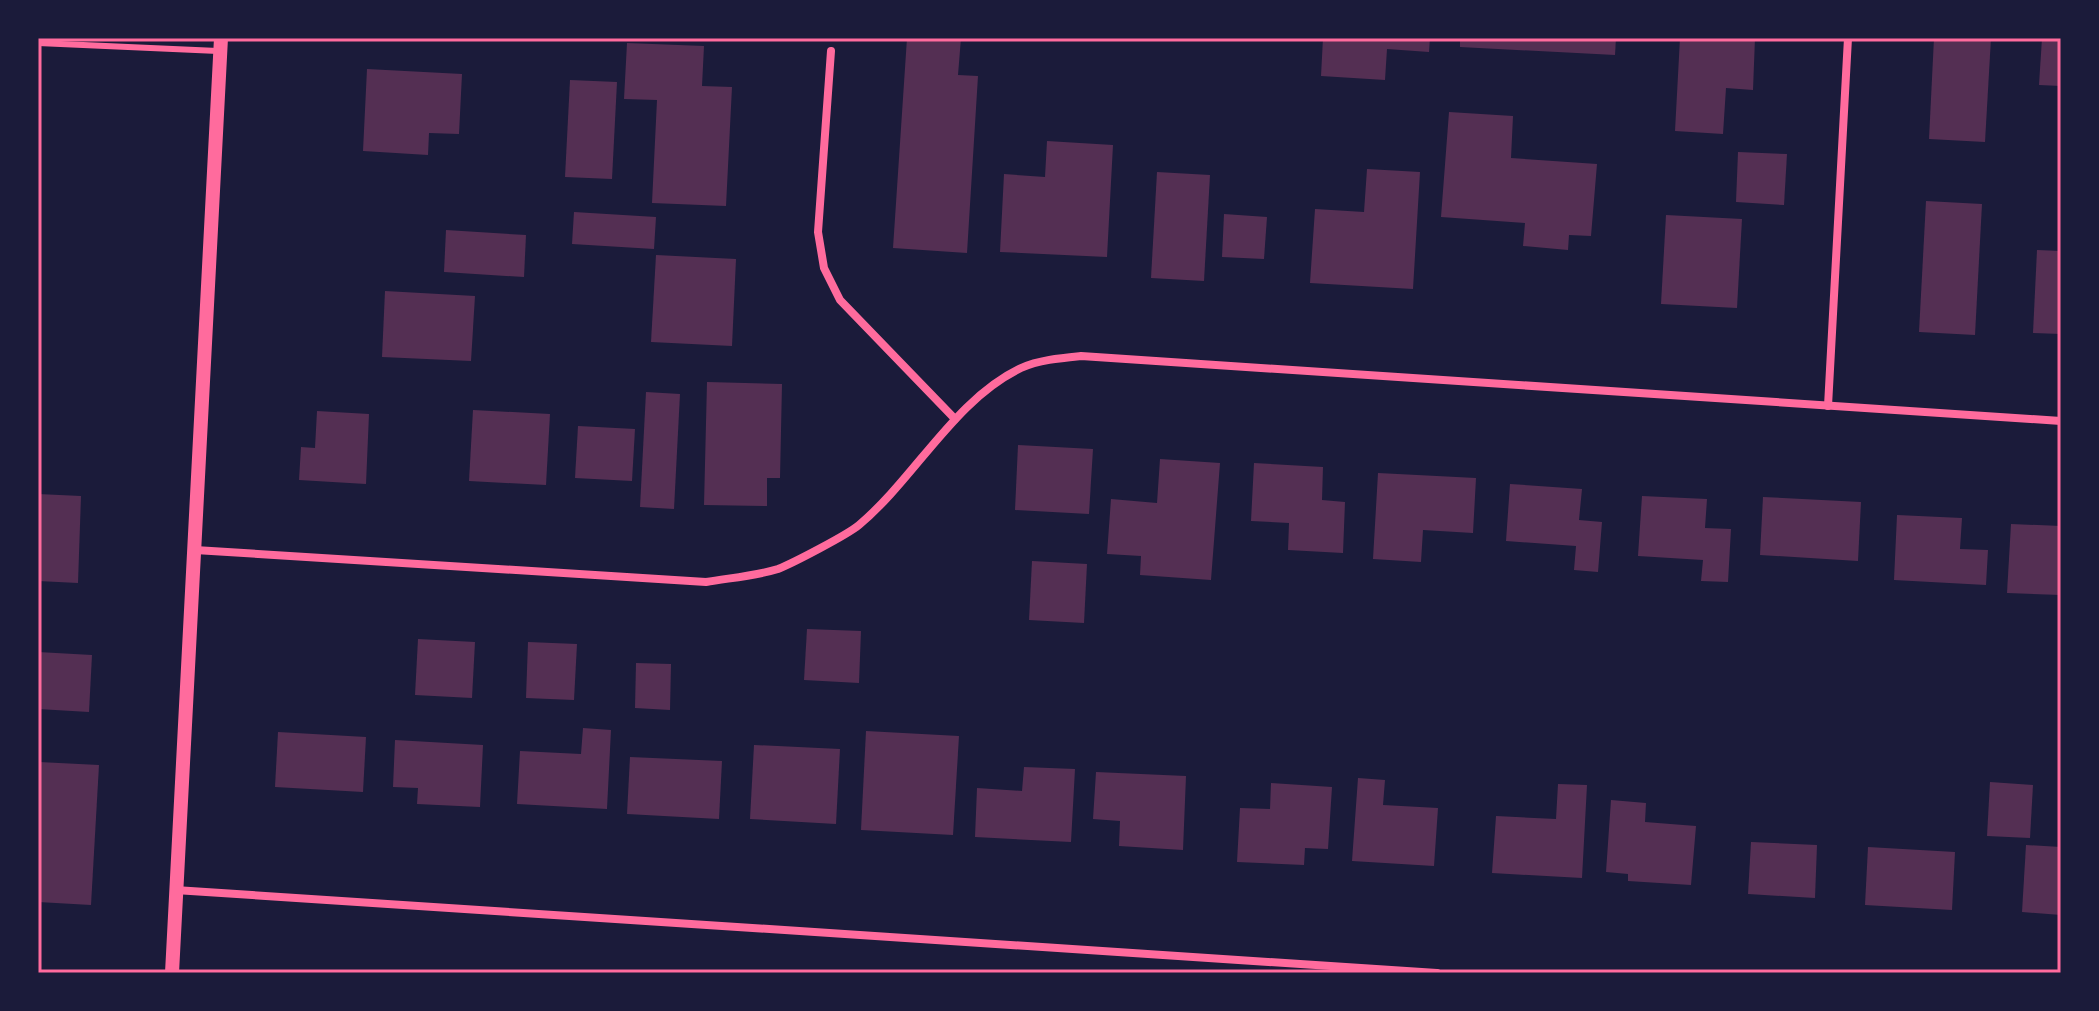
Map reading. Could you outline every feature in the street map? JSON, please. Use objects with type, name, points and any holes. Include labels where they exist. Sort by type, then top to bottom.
[{"type":"street","points":[[1828,406],[1848,38]]},
{"type":"street","points":[[172,973],[221,44]]},
{"type":"street","points":[[831,51],[818,232],[824,268],[840,300],[955,419]]},
{"type":"street","points":[[195,550],[706,582],[778,569],[857,527],[908,477],[955,419],[994,384],[1023,367],[1056,358],[1081,356],[2061,421]]},
{"type":"street","points":[[175,890],[1437,973]]},
{"type":"lane","points":[[38,43],[221,44]]},
{"type":"building","points":[[907,38],[961,38],[958,75],[978,76],[967,253],[893,248]]},
{"type":"building","points":[[1323,38],[1430,38],[1429,52],[1387,49],[1385,80],[1321,76]]},
{"type":"building","points":[[1460,38],[1616,38],[1615,55],[1460,47]]},
{"type":"building","points":[[1680,38],[1755,38],[1753,90],[1726,88],[1723,134],[1675,131]]},
{"type":"building","points":[[1934,38],[1991,38],[1985,142],[1929,139]]},
{"type":"building","points":[[2042,38],[2061,38],[2061,86],[2039,85]]},
{"type":"building","points":[[627,43],[704,46],[702,86],[732,87],[726,206],[652,203],[657,100],[624,99]]},
{"type":"building","points":[[367,69],[462,74],[459,134],[429,133],[428,155],[363,151]]},
{"type":"building","points":[[570,80],[617,82],[612,179],[565,177]]},
{"type":"building","points":[[1449,112],[1513,116],[1511,158],[1597,164],[1591,236],[1569,235],[1568,250],[1523,246],[1525,223],[1441,217]]},
{"type":"building","points":[[1047,141],[1113,145],[1107,257],[1000,252],[1004,174],[1045,177]]},
{"type":"building","points":[[1738,152],[1787,154],[1784,205],[1736,202]]},
{"type":"building","points":[[1367,169],[1420,172],[1413,289],[1310,283],[1315,209],[1364,212]]},
{"type":"building","points":[[1157,172],[1210,175],[1204,281],[1151,278]]},
{"type":"building","points":[[1926,201],[1982,204],[1975,335],[1919,332]]},
{"type":"building","points":[[574,212],[656,217],[654,249],[572,244]]},
{"type":"building","points":[[1224,214],[1267,217],[1264,259],[1222,257]]},
{"type":"building","points":[[1666,215],[1742,219],[1737,308],[1661,304]]},
{"type":"building","points":[[446,230],[526,235],[524,277],[444,272]]},
{"type":"building","points":[[2037,250],[2061,251],[2061,334],[2033,333]]},
{"type":"building","points":[[656,255],[736,259],[732,346],[651,342]]},
{"type":"building","points":[[385,291],[475,296],[471,361],[382,357]]},
{"type":"building","points":[[707,382],[782,384],[780,478],[767,478],[767,506],[704,505]]},
{"type":"building","points":[[646,392],[680,394],[674,509],[640,507]]},
{"type":"building","points":[[473,410],[550,414],[546,485],[469,481]]},
{"type":"building","points":[[317,411],[369,414],[366,484],[299,480],[301,447],[315,448]]},
{"type":"building","points":[[578,426],[635,429],[632,481],[575,478]]},
{"type":"building","points":[[1018,445],[1093,449],[1089,514],[1015,510]]},
{"type":"building","points":[[1160,459],[1220,463],[1211,580],[1140,575],[1141,556],[1107,554],[1111,499],[1157,503]]},
{"type":"building","points":[[1254,463],[1323,467],[1322,500],[1345,502],[1343,553],[1288,550],[1289,523],[1251,521]]},
{"type":"building","points":[[1378,473],[1476,478],[1473,533],[1423,530],[1421,562],[1373,559]]},
{"type":"building","points":[[1510,484],[1582,489],[1579,520],[1602,522],[1598,572],[1574,570],[1576,546],[1506,541]]},
{"type":"building","points":[[38,494],[81,496],[78,583],[38,581]]},
{"type":"building","points":[[1642,496],[1707,499],[1705,528],[1731,529],[1728,582],[1701,581],[1703,560],[1638,556]]},
{"type":"building","points":[[1763,497],[1861,502],[1858,561],[1760,555]]},
{"type":"building","points":[[1897,515],[1962,518],[1960,549],[1988,550],[1986,585],[1894,580]]},
{"type":"building","points":[[2011,524],[2061,526],[2061,595],[2007,593]]},
{"type":"building","points":[[1032,561],[1087,564],[1084,623],[1029,620]]},
{"type":"building","points":[[807,629],[861,631],[859,683],[804,680]]},
{"type":"building","points":[[418,639],[475,642],[472,698],[415,695]]},
{"type":"building","points":[[528,642],[577,644],[574,700],[526,698]]},
{"type":"building","points":[[38,652],[92,655],[89,712],[38,709]]},
{"type":"building","points":[[636,663],[671,664],[670,710],[635,708]]},
{"type":"building","points":[[583,728],[611,730],[607,809],[517,804],[520,751],[581,754]]},
{"type":"building","points":[[866,731],[959,736],[953,835],[861,830]]},
{"type":"building","points":[[278,732],[366,737],[363,792],[275,787]]},
{"type":"building","points":[[395,740],[483,745],[480,807],[417,804],[418,788],[393,787]]},
{"type":"building","points":[[754,745],[840,749],[836,824],[750,819]]},
{"type":"building","points":[[630,757],[722,761],[719,819],[627,814]]},
{"type":"building","points":[[39,762],[99,765],[91,905],[38,902]]},
{"type":"building","points":[[1024,767],[1075,769],[1071,842],[975,837],[977,788],[1022,791]]},
{"type":"building","points":[[1096,772],[1186,776],[1183,850],[1119,846],[1120,821],[1093,819]]},
{"type":"building","points":[[1358,778],[1385,780],[1383,805],[1438,808],[1434,866],[1352,861]]},
{"type":"building","points":[[1990,782],[2033,785],[2030,838],[1987,836]]},
{"type":"building","points":[[1271,783],[1332,787],[1328,849],[1305,848],[1304,865],[1237,862],[1240,808],[1270,809]]},
{"type":"building","points":[[1558,784],[1587,785],[1582,878],[1492,873],[1496,816],[1556,819]]},
{"type":"building","points":[[1611,800],[1646,803],[1645,822],[1696,826],[1691,885],[1628,881],[1628,874],[1606,872]]},
{"type":"building","points":[[1751,842],[1817,845],[1815,898],[1748,894]]},
{"type":"building","points":[[2026,845],[2061,847],[2061,915],[2022,912]]},
{"type":"building","points":[[1868,847],[1955,852],[1952,910],[1865,905]]}]
